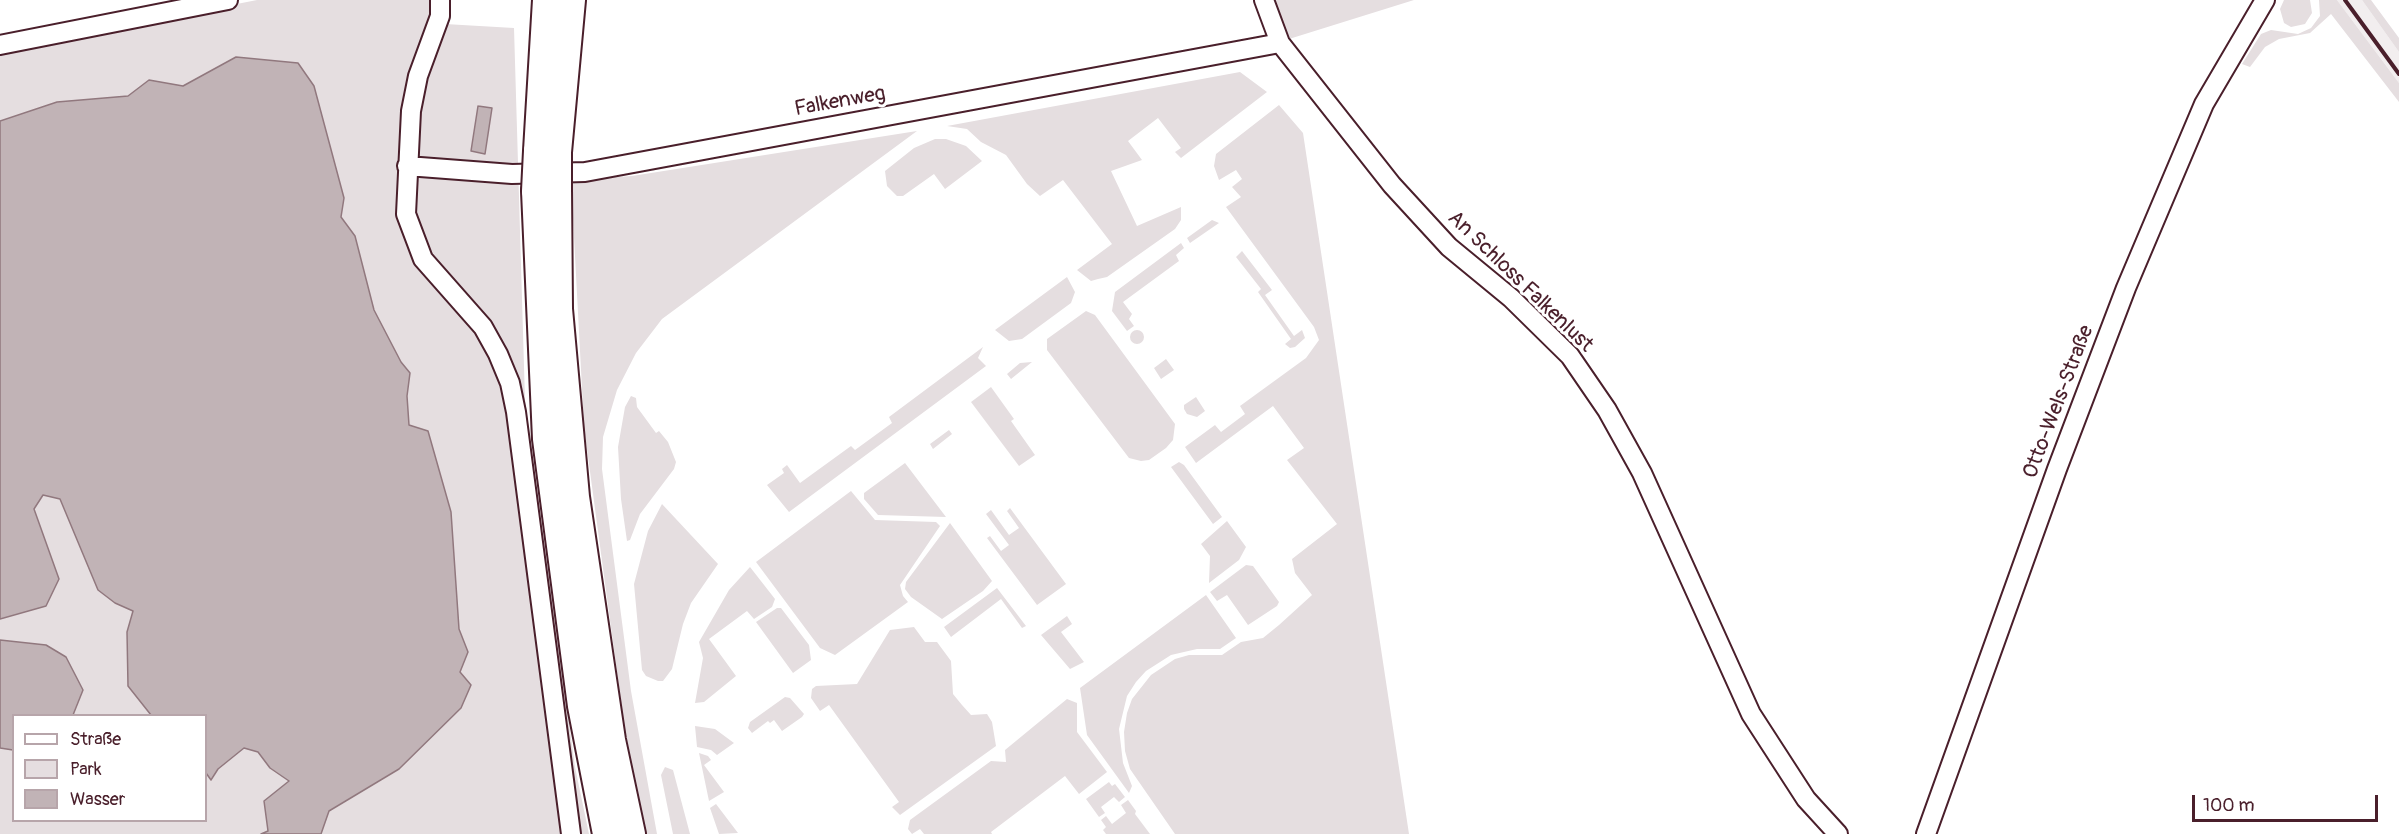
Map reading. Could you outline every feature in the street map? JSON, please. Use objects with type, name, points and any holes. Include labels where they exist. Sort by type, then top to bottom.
[{"type":"highway","points":[[546,0],[548,151],[546,439],[581,706],[606,834]]},
{"type":"highway","points":[[548,151],[572,0]]},
{"type":"highway","points":[[547,190],[576,497],[612,740],[632,834]]},
{"type":"street","points":[[0,45],[228,0]]},
{"type":"street","points":[[440,0],[440,16],[418,76],[411,111],[406,214],[423,259],[483,327],[510,383],[521,446],[571,834]]},
{"type":"street","name":"An Schloss Falkenlust","points":[[1264,0],[1280,43],[1392,185],[1449,247],[1511,298],[1570,357],[1607,411],[1642,473],[1751,714],[1806,799],[1838,834]]},
{"type":"street","name":"Otto-Wels-Straße","points":[[1926,834],[2057,469],[2135,266],[2204,104],[2265,0]]},
{"type":"street","name":"Falkenweg","points":[[407,166],[512,174],[585,172],[1280,43]]},
{"type":"shaded area","points":[[2337,0],[2362,0],[2399,52],[2399,83]]},
{"type":"green space","points":[[257,0],[434,0],[445,24],[514,28],[525,400],[575,767],[589,834],[321,834],[329,811],[399,769],[460,672],[468,652],[459,629],[451,512],[428,431],[409,425],[407,396],[410,373],[401,362],[374,310],[355,236],[341,217],[344,198],[314,86],[298,63],[236,57],[183,86],[149,80],[128,96],[57,102],[0,121],[0,51]]},
{"type":"green space","points":[[1268,0],[1414,0],[1289,39]]},
{"type":"green space","points":[[2284,0],[2310,0],[2312,13],[2305,24],[2291,27],[2284,23],[2280,9]]},
{"type":"green space","points":[[2319,0],[2337,0],[2399,83],[2399,102],[2331,14],[2310,33],[2279,39],[2265,47],[2250,67],[2242,64],[2261,34],[2271,30],[2298,34],[2311,28],[2320,16]]},
{"type":"green space","points":[[2362,0],[2371,0],[2399,38],[2399,52]]},
{"type":"green space","points":[[1240,72],[1267,92],[1181,158],[1175,152],[1181,148],[1158,118],[1128,141],[1142,160],[1111,171],[1137,226],[1181,207],[1181,220],[1175,229],[1107,277],[1091,281],[1077,270],[1112,244],[1063,180],[1040,196],[1027,184],[1006,155],[981,142],[967,129],[947,126]]},
{"type":"green space","points":[[1279,105],[1303,133],[1409,834],[1175,834],[1130,769],[1125,751],[1124,732],[1127,713],[1132,699],[1151,675],[1175,659],[1189,655],[1222,655],[1241,642],[1263,638],[1312,595],[1295,573],[1292,559],[1337,524],[1287,460],[1304,448],[1273,406],[1196,463],[1185,447],[1215,425],[1221,432],[1245,414],[1240,406],[1306,358],[1319,340],[1314,327],[1226,207],[1241,197],[1232,187],[1242,179],[1236,170],[1219,180],[1214,166],[1216,154]]},
{"type":"green space","points":[[917,131],[662,319],[636,353],[617,390],[603,437],[602,469],[631,691],[657,834],[644,834],[628,754],[584,427],[571,180],[632,176]]},
{"type":"green space","points":[[935,139],[946,139],[966,146],[982,161],[945,189],[934,174],[903,196],[897,196],[887,186],[885,171],[914,148]]},
{"type":"green space","points":[[1212,220],[1219,223],[1190,243],[1187,238]]},
{"type":"green space","points":[[1181,243],[1184,248],[1176,255],[1179,261],[1123,302],[1132,314],[1129,319],[1134,326],[1127,331],[1112,311],[1115,292]]},
{"type":"green space","points":[[1242,251],[1272,290],[1265,295],[1294,336],[1302,330],[1305,338],[1295,347],[1290,348],[1285,344],[1291,339],[1258,292],[1261,289],[1236,257]]},
{"type":"green space","points":[[1067,277],[1075,292],[1071,303],[1022,339],[1009,341],[995,330]]},
{"type":"green space","points":[[1086,311],[1095,315],[1175,424],[1173,440],[1149,460],[1129,458],[1047,350],[1047,339]]},
{"type":"green space","points":[[1137,330],[1142,332],[1144,337],[1142,342],[1137,344],[1132,342],[1130,337],[1132,332]]},
{"type":"green space","points":[[983,347],[978,358],[986,366],[789,512],[767,485],[784,473],[782,469],[787,465],[800,483],[851,446],[855,450],[892,423],[889,417]]},
{"type":"green space","points":[[1166,359],[1174,370],[1161,379],[1154,368]]},
{"type":"green space","points":[[1032,362],[1011,379],[1007,374],[1020,363]]},
{"type":"green space","points":[[991,387],[1014,419],[1011,421],[1035,455],[1019,466],[971,402]]},
{"type":"green space","points":[[631,396],[636,398],[637,407],[656,433],[659,431],[668,442],[676,462],[674,469],[640,514],[630,540],[627,541],[621,499],[618,447],[625,407]]},
{"type":"green space","points":[[1196,397],[1205,411],[1197,417],[1187,414],[1184,409],[1184,405]]},
{"type":"green space","points":[[949,430],[952,434],[933,449],[930,444]]},
{"type":"green space","points":[[1179,462],[1184,465],[1222,517],[1213,524],[1171,467]]},
{"type":"green space","points":[[905,463],[946,517],[878,515],[864,499],[864,493]]},
{"type":"green space","points":[[851,491],[875,520],[936,522],[940,526],[900,585],[903,596],[908,602],[835,655],[820,648],[756,562]]},
{"type":"green space","points":[[43,495],[60,499],[98,590],[115,603],[133,611],[127,632],[128,686],[150,714],[73,714],[83,690],[46,645],[0,640],[0,619],[46,606],[59,579],[34,509]]},
{"type":"green space","points":[[662,504],[718,564],[691,603],[683,624],[672,669],[663,681],[658,681],[646,676],[642,670],[634,584],[648,531]]},
{"type":"green space","points":[[1010,508],[1066,584],[1037,605],[987,538],[990,536],[1001,551],[1009,545],[986,514],[991,510],[1009,535],[1019,528],[1007,511]]},
{"type":"green space","points":[[1227,521],[1246,547],[1239,560],[1209,583],[1210,556],[1201,544]]},
{"type":"green space","points":[[950,523],[992,581],[983,591],[942,619],[911,597],[905,589],[906,582]]},
{"type":"green space","points":[[1246,565],[1253,566],[1279,602],[1277,606],[1248,625],[1227,595],[1217,601],[1210,592]]},
{"type":"green space","points":[[750,567],[775,599],[772,607],[754,619],[747,611],[709,639],[736,676],[704,702],[695,703],[703,658],[699,642],[729,590]]},
{"type":"green space","points":[[997,588],[1026,626],[1022,628],[1001,599],[951,637],[944,627]]},
{"type":"green space","points":[[1206,595],[1236,638],[1220,649],[1197,649],[1171,655],[1146,671],[1136,682],[1127,696],[1119,729],[1123,763],[1132,786],[1129,793],[1087,735],[1080,688]]},
{"type":"green space","points":[[777,608],[781,608],[809,645],[811,660],[793,673],[756,622]]},
{"type":"green space","points":[[1067,616],[1072,624],[1061,632],[1084,662],[1070,669],[1041,635]]},
{"type":"green space","points":[[914,627],[925,642],[937,642],[951,661],[953,694],[971,715],[987,714],[992,722],[996,746],[900,815],[892,807],[899,802],[829,705],[820,711],[811,698],[812,689],[816,686],[857,684],[890,630]]},
{"type":"green space","points":[[785,697],[790,698],[804,714],[802,717],[782,731],[774,720],[770,723],[768,721],[752,733],[748,728],[750,722]]},
{"type":"green space","points":[[1067,699],[1077,703],[1077,732],[1107,772],[1079,794],[1065,776],[991,832],[992,834],[924,834],[920,829],[912,834],[908,829],[910,820],[991,761],[1006,762],[1005,750]]},
{"type":"green space","points":[[695,726],[715,729],[734,743],[717,755],[711,750],[697,747]]},
{"type":"green space","points":[[0,748],[12,750],[12,822],[207,822],[207,774],[212,780],[218,769],[244,748],[258,752],[270,768],[289,781],[268,831],[261,834],[0,834]]},
{"type":"green space","points":[[699,753],[708,756],[711,760],[704,765],[724,792],[709,801]]},
{"type":"green space","points":[[665,767],[673,770],[690,834],[673,834],[661,775]]},
{"type":"green space","points":[[1109,782],[1112,786],[1115,784],[1125,797],[1119,802],[1114,797],[1101,807],[1105,813],[1099,817],[1086,799]]},
{"type":"green space","points":[[1128,800],[1150,834],[1106,834],[1103,830],[1106,827],[1101,820],[1106,816],[1112,824],[1126,813],[1121,805]]},
{"type":"green space","points":[[716,804],[738,833],[719,834],[710,808]]},
{"type":"water","points":[[236,57],[298,63],[314,86],[344,198],[341,217],[355,236],[374,310],[401,362],[410,373],[407,396],[409,425],[428,431],[451,512],[459,629],[468,652],[460,672],[471,685],[461,708],[399,769],[329,811],[321,834],[261,834],[268,831],[264,801],[289,781],[270,768],[258,752],[244,748],[218,769],[211,780],[207,774],[207,714],[150,714],[128,686],[127,632],[133,611],[115,603],[98,590],[60,499],[43,495],[34,509],[59,579],[46,606],[0,619],[0,121],[57,102],[128,96],[149,80],[183,86]]},
{"type":"water","points":[[478,106],[492,108],[485,154],[471,151]]},
{"type":"water","points":[[0,640],[46,645],[66,657],[83,690],[73,714],[12,714],[12,750],[0,748]]},
{"type":"railway","points":[[2345,0],[2399,74]]}]
